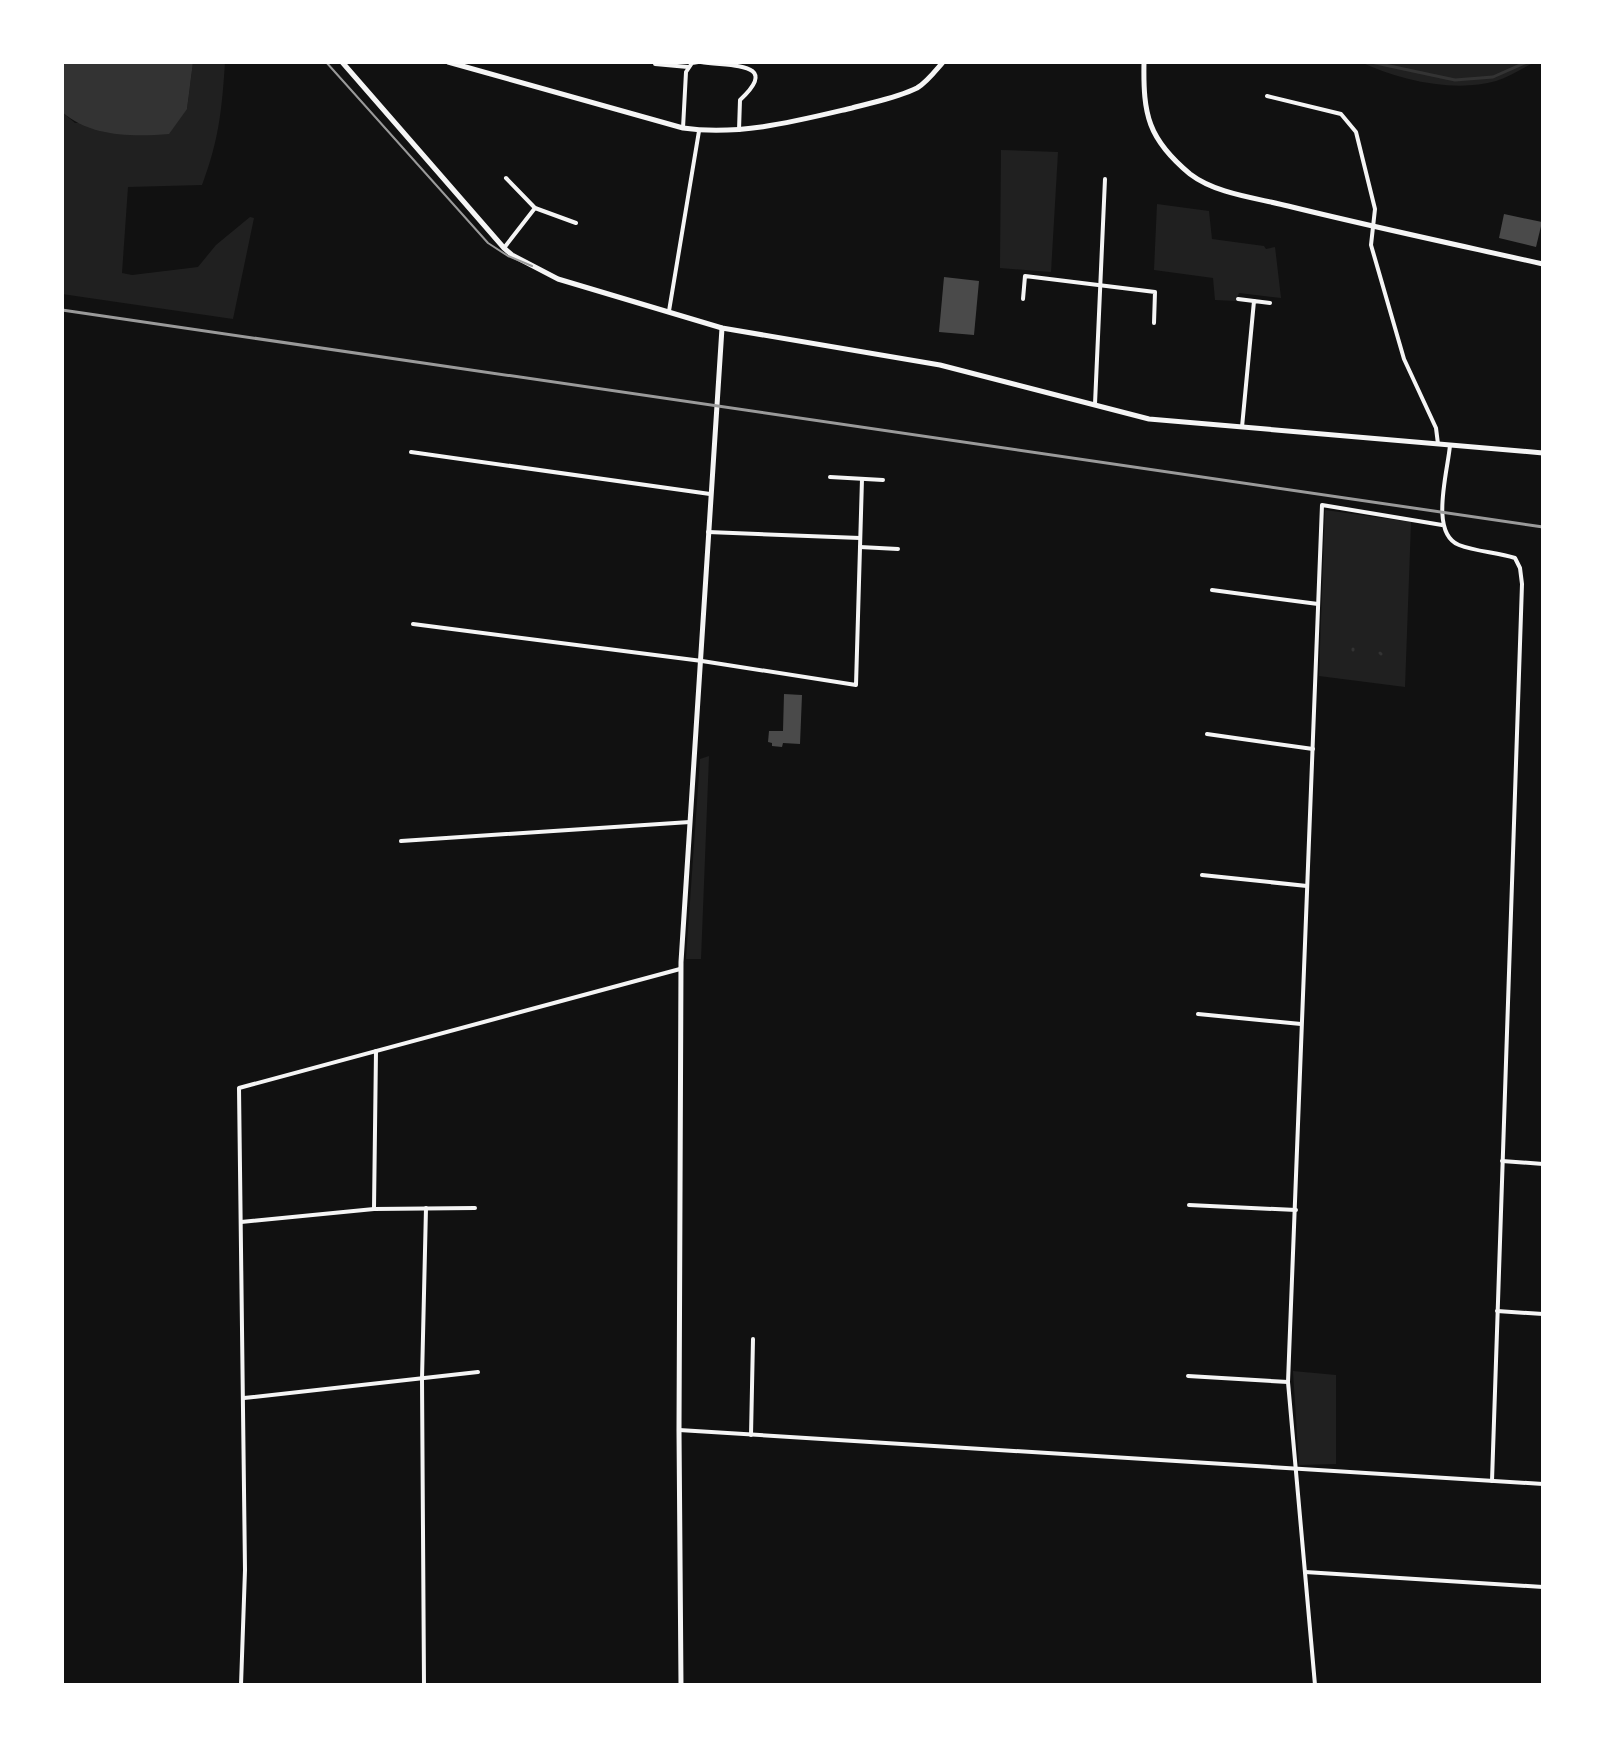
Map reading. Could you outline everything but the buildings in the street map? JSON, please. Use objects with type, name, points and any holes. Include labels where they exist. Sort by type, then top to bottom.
[{"type":"street","points":[[342,62],[504,248],[558,279],[722,328],[940,365],[1149,419],[1543,453]]},
{"type":"street","points":[[448,62],[699,131],[739,130],[791,123],[886,99],[918,87],[943,62]]},
{"type":"street","points":[[683,128],[688,67],[699,62],[747,67],[754,71],[757,78],[755,86],[740,100],[739,130]]},
{"type":"street","points":[[1144,62],[1143,101],[1153,132],[1190,173],[1214,186],[1373,227],[1543,264]]},
{"type":"street","points":[[655,64],[688,67]]},
{"type":"street","points":[[1267,96],[1341,114],[1356,132],[1375,209],[1371,245],[1404,359],[1436,428],[1438,444]]},
{"type":"street","points":[[669,311],[699,131]]},
{"type":"street","points":[[506,178],[535,208],[576,223]]},
{"type":"street","points":[[1095,406],[1105,179]]},
{"type":"street","points":[[504,248],[535,208]]},
{"type":"street","points":[[1023,299],[1025,276],[1155,292],[1154,323]]},
{"type":"street","points":[[1238,299],[1270,303]]},
{"type":"street","points":[[1242,427],[1254,301]]},
{"type":"street","points":[[681,1685],[681,969],[722,328]]},
{"type":"street","points":[[1450,445],[1442,525],[1450,539],[1459,545],[1515,558],[1522,584],[1492,1481]]},
{"type":"street","points":[[411,452],[710,494]]},
{"type":"street","points":[[830,477],[883,480]]},
{"type":"street","points":[[413,624],[702,661],[856,685],[862,479]]},
{"type":"street","points":[[1315,1685],[1288,1382],[1322,505],[1442,525]]},
{"type":"street","points":[[708,532],[860,538]]},
{"type":"street","points":[[860,547],[898,549]]},
{"type":"street","points":[[1212,590],[1318,604]]},
{"type":"street","points":[[1207,734],[1313,749]]},
{"type":"street","points":[[401,841],[690,822]]},
{"type":"street","points":[[1202,875],[1307,886]]},
{"type":"street","points":[[241,1685],[245,1570],[239,1088],[681,969]]},
{"type":"street","points":[[1198,1014],[1301,1024]]},
{"type":"street","points":[[374,1209],[376,1051]]},
{"type":"street","points":[[1502,1161],[1543,1164]]},
{"type":"street","points":[[1189,1205],[1296,1210]]},
{"type":"street","points":[[424,1685],[422,1379],[426,1208]]},
{"type":"street","points":[[241,1222],[374,1209],[475,1208]]},
{"type":"street","points":[[1497,1311],[1543,1314]]},
{"type":"street","points":[[751,1435],[753,1339]]},
{"type":"street","points":[[244,1398],[478,1372]]},
{"type":"street","points":[[1188,1376],[1288,1382]]},
{"type":"street","points":[[679,1430],[1543,1484]]},
{"type":"street","points":[[1305,1572],[1543,1587]]},
{"type":"shaded area","points":[[62,62],[193,62],[187,109],[169,134],[127,135],[99,131],[62,112]]},
{"type":"shaded area","points":[[193,62],[225,62],[219,124],[208,169],[202,185],[128,187],[122,273],[132,275],[198,267],[216,245],[250,217],[254,218],[233,319],[62,294],[62,112],[75,123],[187,109]]},
{"type":"shaded area","points":[[1361,62],[1535,62],[1496,81],[1463,86],[1409,79]]},
{"type":"shaded area","points":[[1001,150],[1058,152],[1051,272],[1000,268]]},
{"type":"shaded area","points":[[1157,204],[1209,211],[1212,239],[1264,246],[1266,249],[1275,247],[1281,298],[1239,293],[1236,301],[1215,300],[1213,278],[1154,270]]},
{"type":"shaded area","points":[[1325,510],[1411,522],[1405,687],[1319,676]]},
{"type":"shaded area","points":[[709,756],[701,959],[686,959],[700,759]]},
{"type":"shaded area","points":[[1293,1371],[1336,1375],[1336,1464],[1299,1465]]},
{"type":"waterway","points":[[1371,62],[1455,80],[1493,77],[1527,62]]},
{"type":"tram line","points":[[326,62],[488,243],[532,266]]},
{"type":"railway","points":[[62,310],[1543,527]]}]
